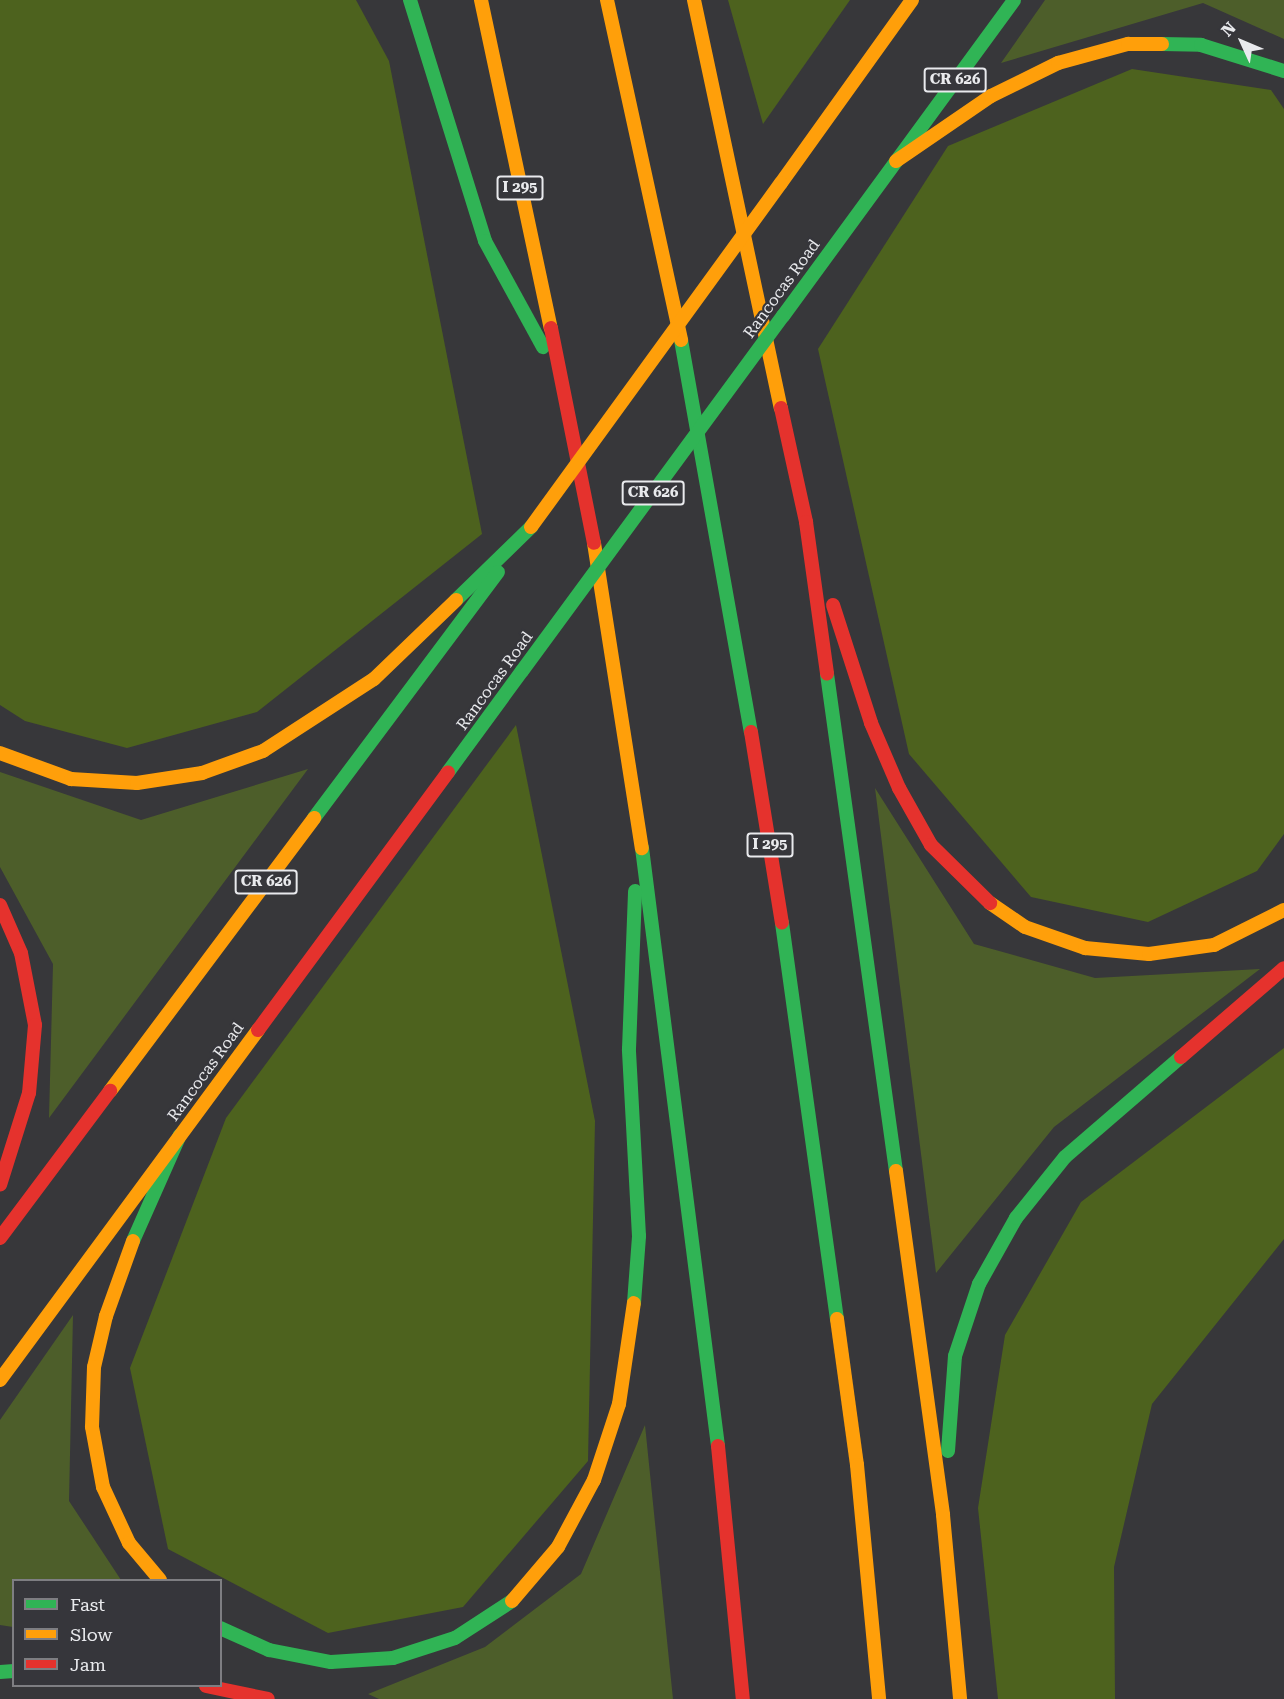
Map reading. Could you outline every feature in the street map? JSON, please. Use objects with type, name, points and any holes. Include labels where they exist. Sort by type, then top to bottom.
[{"type":"main road","points":[[410,0],[485,241],[559,376]]},
{"type":"main road","name":"I 295","points":[[481,0],[559,376],[587,496],[640,836],[710,1369],[743,1699]]},
{"type":"main road","name":"I 295","points":[[607,0],[641,173],[692,386],[773,861],[857,1465],[879,1699]]},
{"type":"main road","points":[[694,0],[806,522],[943,1515],[960,1699]]},
{"type":"main road","name":"CR 626","points":[[0,1238],[531,527],[912,0]]},
{"type":"main road","name":"Rancocas Road","points":[[0,1380],[1014,0]]},
{"type":"main road","points":[[896,161],[991,96],[1058,63],[1128,44],[1201,45],[1284,71]]},
{"type":"main road","points":[[806,522],[872,723],[899,788],[931,844],[975,893],[1025,927],[1075,945],[1149,954],[1214,945],[1284,910]]},
{"type":"main road","points":[[0,753],[71,780],[137,783],[202,774],[263,751],[374,679],[531,527]]},
{"type":"main road","points":[[222,1629],[269,1650],[331,1662],[393,1658],[455,1638],[512,1601],[558,1547],[594,1480],[619,1404],[633,1321],[639,1236],[629,1049],[630,943],[640,836]]},
{"type":"main road","points":[[0,905],[21,953],[36,1024],[29,1093],[0,1185]]},
{"type":"main road","points":[[943,1515],[955,1356],[980,1284],[1016,1218],[1065,1157],[1284,968]]},
{"type":"main road","points":[[158,1579],[129,1543],[103,1487],[92,1427],[94,1367],[106,1316],[142,1216],[180,1135]]},
{"type":"main road","points":[[211,1687],[268,1699]]},
{"type":"green space","points":[[0,0],[356,0],[389,61],[482,534],[257,712],[127,748],[25,721],[0,705]]},
{"type":"green space","points":[[728,0],[850,0],[763,124]]},
{"type":"green space","points":[[1045,0],[1284,0],[1284,39],[1203,3],[1001,63]]},
{"type":"green space","points":[[1132,69],[1271,90],[1284,109],[1284,834],[1257,871],[1148,922],[1031,897],[909,754],[818,349],[948,146]]},
{"type":"green space","points":[[516,725],[595,1121],[588,1461],[463,1607],[328,1633],[168,1549],[130,1368],[226,1118]]},
{"type":"green space","points":[[308,769],[49,1118],[53,964],[0,867],[0,772],[141,820]]},
{"type":"green space","points":[[875,788],[974,944],[1095,978],[1260,969],[1054,1127],[936,1273]]},
{"type":"green space","points":[[1284,1048],[1284,1239],[1152,1404],[1114,1567],[1115,1699],[998,1699],[978,1508],[1005,1335],[1081,1202]]},
{"type":"green space","points":[[73,1315],[69,1501],[120,1579],[12,1579],[12,1627],[0,1625],[0,1420]]},
{"type":"green space","points":[[645,1425],[673,1699],[379,1699],[368,1694],[485,1647],[581,1574]]},
{"type":"traffic: fast","points":[[410,0],[485,241],[543,347]]},
{"type":"traffic: fast","points":[[783,316],[1014,0]]},
{"type":"traffic: fast","points":[[1162,44],[1201,45],[1284,71]]},
{"type":"traffic: fast","points":[[522,671],[783,316]]},
{"type":"traffic: fast","points":[[681,340],[751,732]]},
{"type":"traffic: fast","points":[[456,600],[531,527]]},
{"type":"traffic: fast","points":[[314,818],[498,572]]},
{"type":"traffic: fast","points":[[448,772],[522,671]]},
{"type":"traffic: fast","points":[[827,674],[896,1171]]},
{"type":"traffic: fast","points":[[642,848],[718,1446]]},
{"type":"traffic: fast","points":[[634,1303],[639,1236],[629,1049],[635,891]]},
{"type":"traffic: fast","points":[[782,923],[837,1319]]},
{"type":"traffic: fast","points":[[948,1451],[955,1356],[979,1284],[1016,1218],[1065,1157],[1181,1057]]},
{"type":"traffic: fast","points":[[133,1241],[180,1135]]},
{"type":"traffic: fast","points":[[222,1629],[269,1650],[331,1662],[393,1658],[455,1638],[512,1601]]},
{"type":"traffic: fast","points":[[0,1672],[12,1671]]},
{"type":"traffic: slow","points":[[481,0],[551,328]]},
{"type":"traffic: slow","points":[[607,0],[681,340]]},
{"type":"traffic: slow","points":[[694,0],[781,408]]},
{"type":"traffic: slow","points":[[781,183],[912,0]]},
{"type":"traffic: slow","points":[[896,161],[991,96],[1058,63],[1128,44],[1162,44]]},
{"type":"traffic: slow","points":[[531,527],[781,183]]},
{"type":"traffic: slow","points":[[594,543],[642,848]]},
{"type":"traffic: slow","points":[[0,753],[71,779],[137,783],[202,773],[263,751],[374,679],[456,600]]},
{"type":"traffic: slow","points":[[110,1091],[314,818]]},
{"type":"traffic: slow","points":[[990,903],[1025,927],[1085,948],[1149,954],[1214,945],[1284,910]]},
{"type":"traffic: slow","points":[[0,1380],[258,1030]]},
{"type":"traffic: slow","points":[[896,1171],[943,1515],[960,1699]]},
{"type":"traffic: slow","points":[[133,1241],[106,1316],[94,1367],[92,1427],[103,1487],[129,1543],[159,1579]]},
{"type":"traffic: slow","points":[[512,1601],[558,1547],[594,1480],[619,1404],[634,1303]]},
{"type":"traffic: slow","points":[[837,1319],[857,1465],[879,1699]]},
{"type":"traffic: jam","points":[[551,328],[594,543]]},
{"type":"traffic: jam","points":[[781,408],[806,522],[827,674]]},
{"type":"traffic: jam","points":[[833,605],[871,723],[899,788],[931,845],[990,903]]},
{"type":"traffic: jam","points":[[751,732],[782,923]]},
{"type":"traffic: jam","points":[[258,1030],[448,772]]},
{"type":"traffic: jam","points":[[0,905],[21,953],[35,1025],[29,1093],[0,1185]]},
{"type":"traffic: jam","points":[[1181,1057],[1284,968]]},
{"type":"traffic: jam","points":[[0,1238],[110,1091]]},
{"type":"traffic: jam","points":[[718,1446],[743,1699]]},
{"type":"traffic: jam","points":[[211,1687],[268,1699]]}]
